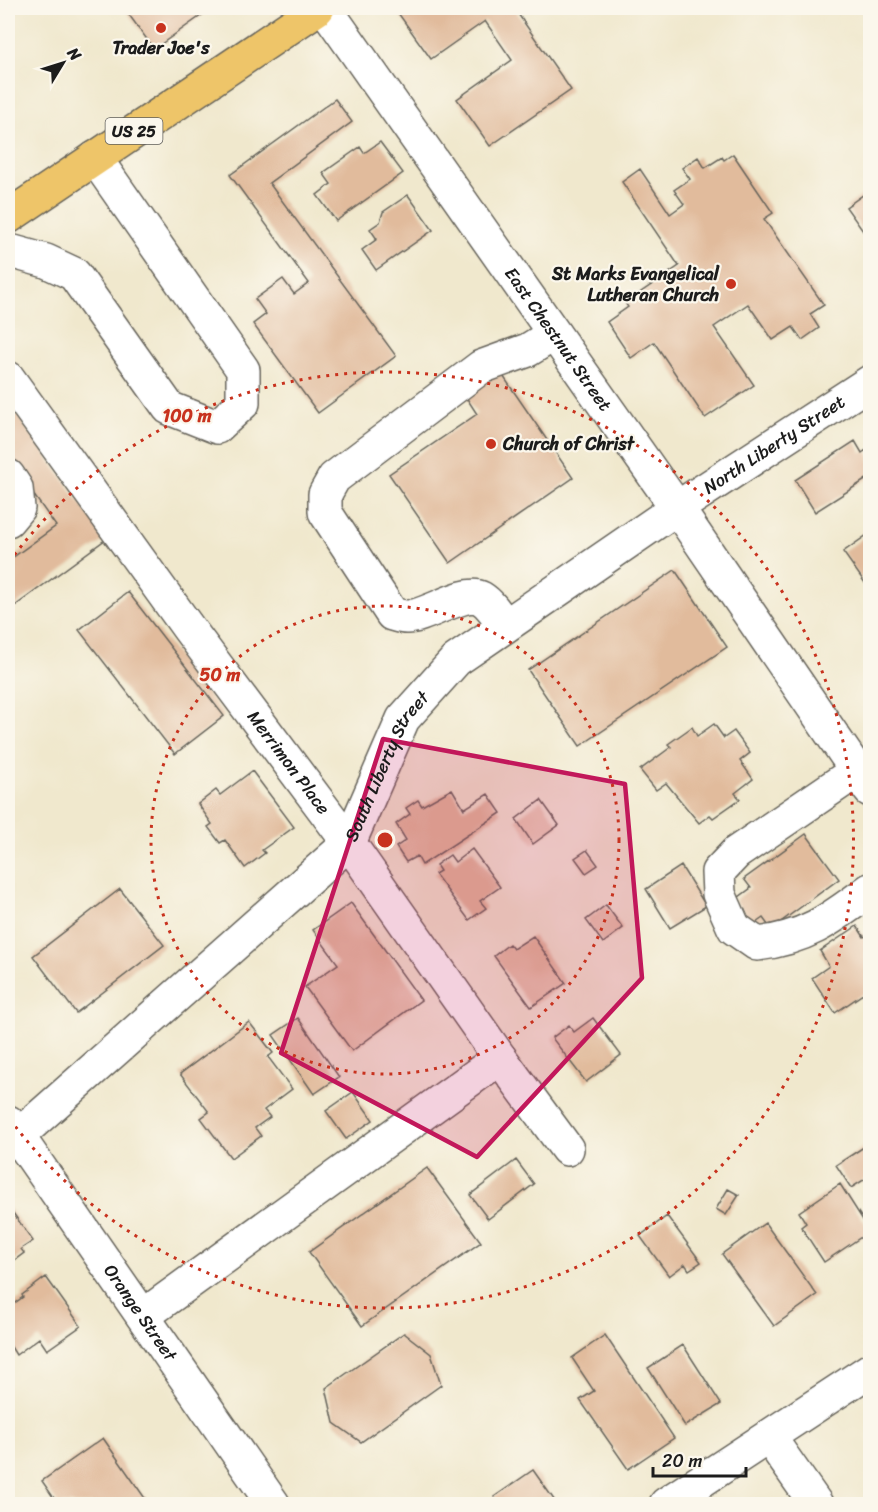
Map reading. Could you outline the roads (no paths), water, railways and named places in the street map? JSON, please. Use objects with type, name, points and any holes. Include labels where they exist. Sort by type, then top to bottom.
[{"type":"main road","name":"US 25","points":[[8,218],[318,8]]},
{"type":"street","name":"East Chestnut Street","points":[[325,8],[677,508],[864,780]]},
{"type":"street","points":[[10,251],[46,261],[74,274],[169,408],[217,427],[243,403],[243,370],[95,158]]},
{"type":"street","points":[[505,626],[490,605],[478,596],[468,595],[450,604],[407,617],[392,614],[325,512],[325,494],[334,478],[481,367],[528,350],[554,334]]},
{"type":"street","name":"Merrimon Place","points":[[8,378],[189,629],[349,843],[567,1149]]},
{"type":"street","name":"North Liberty Street","points":[[677,508],[870,382]]},
{"type":"street","points":[[8,476],[16,488],[18,508],[8,520]]},
{"type":"street","name":"South Liberty Street","points":[[11,1134],[349,843],[404,719],[456,660],[677,508]]},
{"type":"street","points":[[864,780],[736,853],[718,872],[719,894],[734,928],[757,944],[782,941],[826,923],[870,890]]},
{"type":"street","points":[[143,1316],[500,1058]]},
{"type":"street","name":"Orange Street","points":[[11,1134],[143,1316],[273,1504]]},
{"type":"street","points":[[666,1504],[870,1370]]},
{"type":"street","points":[[769,1437],[816,1504]]},
{"type":"place","name":"Trader Joe's","points":[[161,28]]},
{"type":"place","name":"St Marks Evangelical Lutheran Church","points":[[731,284]]},
{"type":"place","name":"Church of Christ","points":[[491,444]]}]
